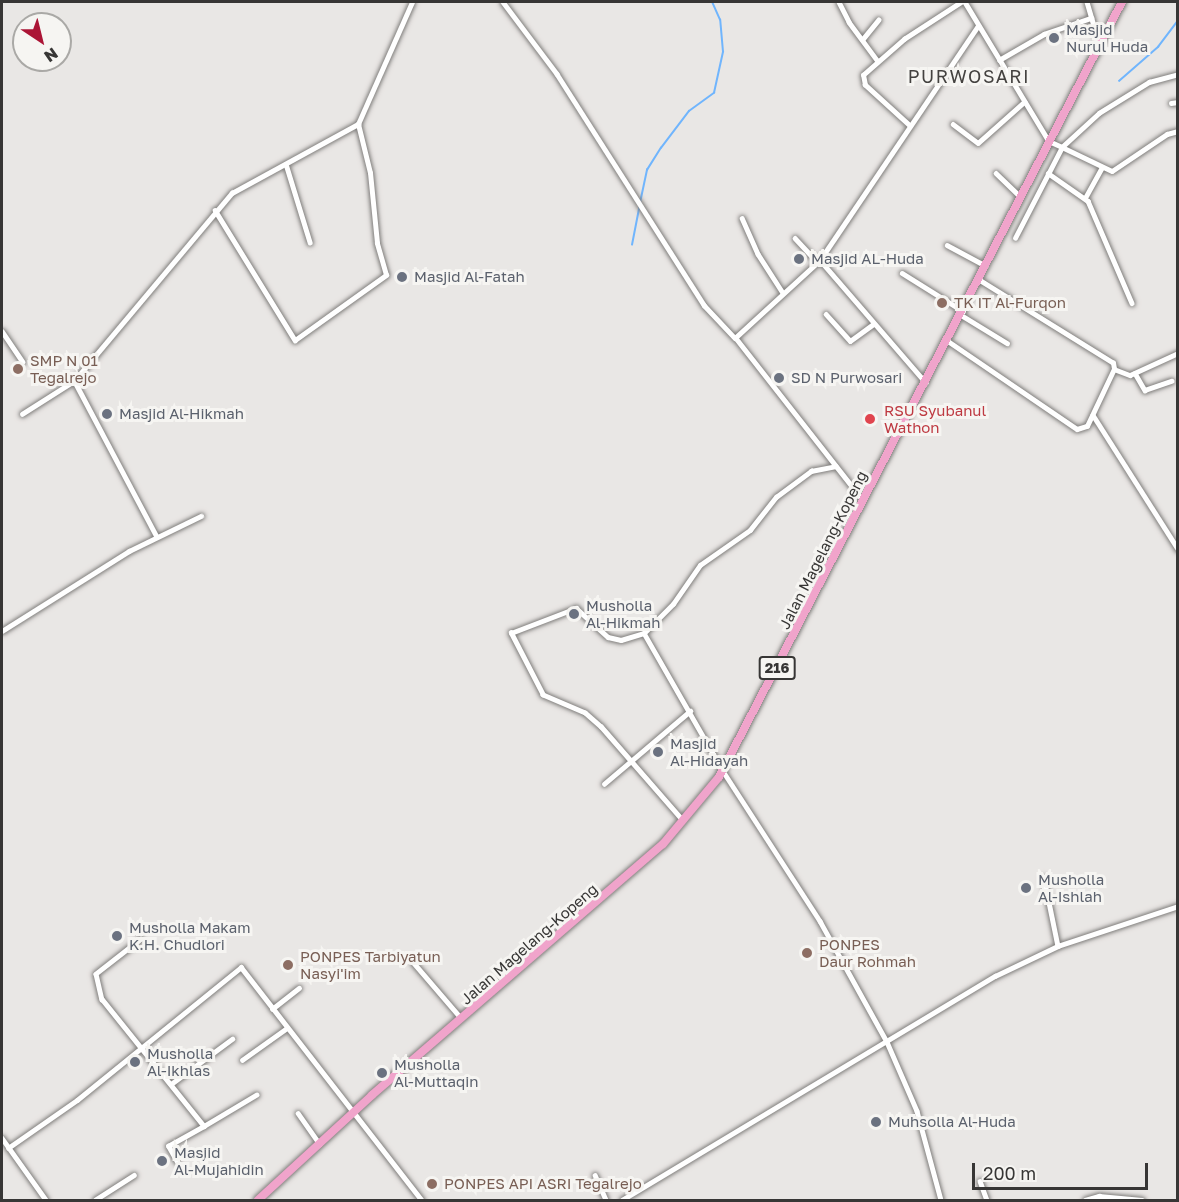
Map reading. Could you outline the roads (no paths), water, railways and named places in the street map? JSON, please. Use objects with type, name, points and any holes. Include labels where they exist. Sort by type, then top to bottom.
[{"type":"main road","name":"Jalan Magelang-Kopeng","points":[[258,1200],[354,1113],[663,844],[723,771],[1122,2]]},
{"type":"street","points":[[22,414],[74,381],[215,210],[245,183],[286,164],[358,124],[412,2]]},
{"type":"street","points":[[503,2],[557,74],[704,305],[735,339],[862,501]]},
{"type":"street","points":[[839,2],[877,60]]},
{"type":"street","points":[[910,126],[863,82],[863,75],[877,60],[963,2],[1049,141],[1102,167],[1116,170],[1167,134],[1178,131]]},
{"type":"street","points":[[1087,2],[1099,43]]},
{"type":"street","points":[[999,60],[1044,34],[1091,18]]},
{"type":"street","points":[[862,40],[878,20]]},
{"type":"street","points":[[735,339],[819,261],[978,26]]},
{"type":"street","points":[[1015,238],[1062,147],[1099,113],[1149,82],[1178,74]]},
{"type":"street","points":[[953,124],[980,142],[1024,102]]},
{"type":"street","points":[[1171,103],[1178,102]]},
{"type":"street","points":[[215,210],[293,340],[386,275],[378,243],[370,172],[358,124]]},
{"type":"street","points":[[286,164],[310,242]]},
{"type":"street","points":[[1085,198],[1102,167]]},
{"type":"street","points":[[996,173],[1021,197]]},
{"type":"street","points":[[1048,173],[1085,198],[1132,303]]},
{"type":"street","points":[[741,218],[758,254],[783,293]]},
{"type":"street","points":[[795,238],[819,261],[926,383]]},
{"type":"street","points":[[946,245],[986,266]]},
{"type":"street","points":[[902,273],[1007,343]]},
{"type":"street","points":[[979,280],[1110,360],[1114,369],[1128,375],[1178,352]]},
{"type":"street","points":[[826,314],[850,341],[873,324]]},
{"type":"street","points":[[2,331],[23,362]]},
{"type":"street","points":[[948,341],[1077,429],[1085,429],[1114,369]]},
{"type":"street","points":[[1135,373],[1145,390],[1171,381]]},
{"type":"street","points":[[74,381],[156,537]]},
{"type":"street","points":[[1092,415],[1178,549]]},
{"type":"street","points":[[684,821],[585,713],[543,695],[511,633],[576,608],[609,637],[621,640],[644,633],[673,604],[700,565],[750,530],[776,497],[811,471],[836,466]]},
{"type":"street","points":[[2,631],[156,537],[201,516]]},
{"type":"street","points":[[644,633],[723,771],[820,921],[887,1042],[917,1111],[941,1200]]},
{"type":"street","points":[[604,784],[690,711]]},
{"type":"street","points":[[1044,878],[1058,946]]},
{"type":"street","points":[[622,1200],[995,976],[1058,946],[1178,906]]},
{"type":"street","points":[[141,939],[101,966],[95,978],[102,999],[204,1126]]},
{"type":"street","points":[[413,962],[463,1020]]},
{"type":"street","points":[[8,1148],[62,1112],[240,967],[422,1200]]},
{"type":"street","points":[[272,1009],[299,988]]},
{"type":"street","points":[[242,1060],[287,1028]]},
{"type":"street","points":[[171,1084],[232,1039]]},
{"type":"street","points":[[177,1162],[168,1146],[256,1095]]},
{"type":"street","points":[[298,1113],[320,1144]]},
{"type":"street","points":[[2,1138],[46,1200]]},
{"type":"street","points":[[95,1200],[134,1175]]},
{"type":"street","points":[[595,1175],[606,1200]]},
{"type":"street","points":[[980,1181],[987,1200]]},
{"type":"street","points":[[1085,1200],[1100,1198],[1142,1200]]},
{"type":"waterway","points":[[640,203],[647,170],[661,148],[689,111],[714,93],[723,52],[720,20],[712,2]]},
{"type":"waterway","points":[[1119,81],[1158,47],[1178,20]]},
{"type":"waterway","points":[[632,245],[639,208]]},
{"type":"place","name":"Masjid Nurul Huda","points":[[1054,38]]},
{"type":"place","name":"Masjid AL-Huda","points":[[799,259]]},
{"type":"place","name":"Masjid Al-Fatah","points":[[402,277]]},
{"type":"place","name":"TK IT Al-Furqon","points":[[942,303]]},
{"type":"place","name":"SMP N 01 Tegalrejo","points":[[18,369]]},
{"type":"place","name":"SD N Purwosari","points":[[779,378]]},
{"type":"place","name":"Masjid Al-Hikmah","points":[[107,414]]},
{"type":"place","name":"RSU Syubanul Wathon","points":[[870,419]]},
{"type":"place","name":"Musholla Al-Hikmah","points":[[574,614]]},
{"type":"place","name":"Masjid Al-Hidayah","points":[[658,752]]},
{"type":"place","name":"Musholla Al-Ishlah","points":[[1026,888]]},
{"type":"place","name":"Musholla Makam K.H. Chudlori","points":[[117,936]]},
{"type":"place","name":"PONPES Daur Rohmah","points":[[807,953]]},
{"type":"place","name":"PONPES Tarbiyatun Nasyi'im","points":[[288,965]]},
{"type":"place","name":"Musholla Al-Ikhlas","points":[[135,1062]]},
{"type":"place","name":"Musholla Al-Muttaqin","points":[[382,1073]]},
{"type":"place","name":"Muhsolla Al-Huda","points":[[876,1122]]},
{"type":"place","name":"Masjid Al-Mujahidin","points":[[162,1161]]},
{"type":"place","name":"PONPES API ASRI Tegalrejo","points":[[432,1184]]},
{"type":"district","name":"PURWOSARI","points":[[969,76]]}]
